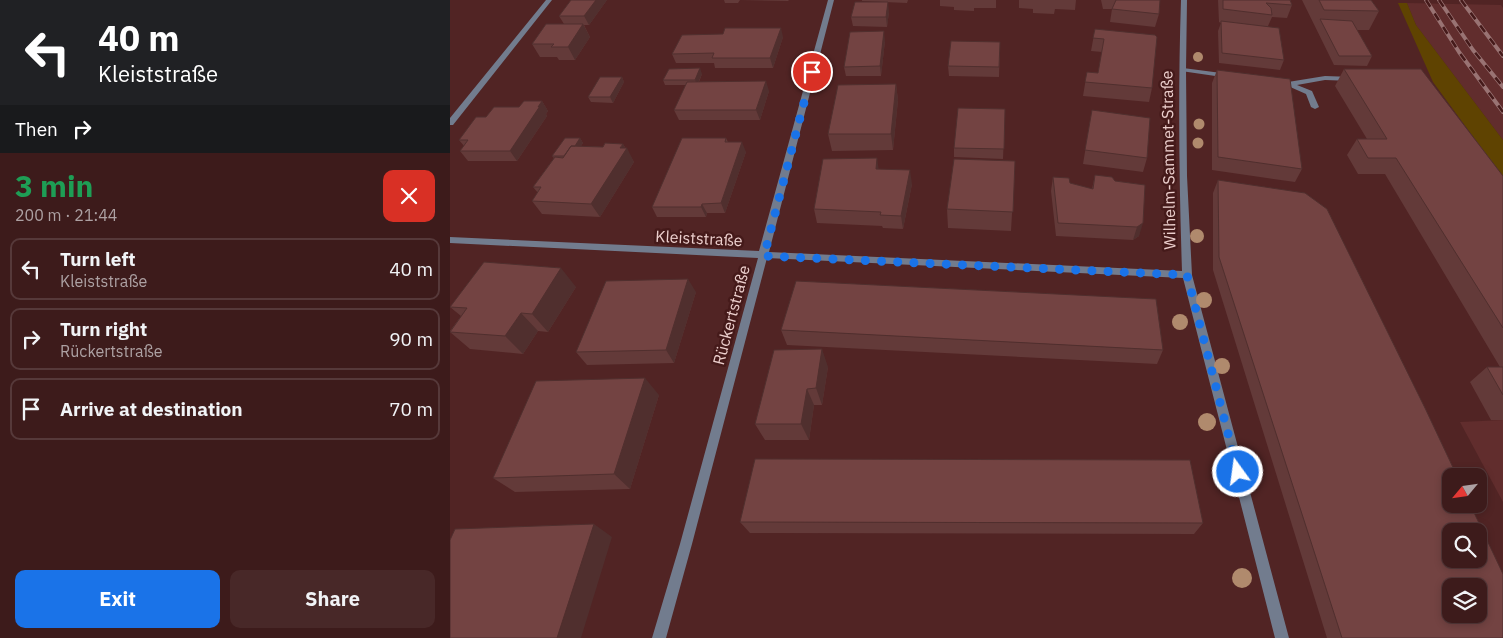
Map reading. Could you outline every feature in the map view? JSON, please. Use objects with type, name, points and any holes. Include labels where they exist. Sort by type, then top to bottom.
[{"type":"street","points":[[450,123],[549,0]]},
{"type":"street","name":"Rückertstraße","points":[[659,638],[832,0]]},
{"type":"street","name":"Wilhelm-Sammet-Straße","points":[[1184,0],[1183,176],[1187,275],[1282,638]]},
{"type":"street","points":[[1183,70],[1234,77]]},
{"type":"street","points":[[1270,82],[1288,84],[1325,78],[1363,79]]},
{"type":"street","points":[[1288,84],[1309,93],[1315,107]]},
{"type":"street","name":"Kleiststraße","points":[[450,240],[1187,275]]},
{"type":"shaded area","points":[[1398,3],[1407,3],[1416,25],[1503,140],[1503,183],[1488,157],[1433,82]]},
{"type":"shaded area","points":[[1407,3],[1501,5],[1503,8],[1503,140],[1416,25]]},
{"type":"shaded area","points":[[1503,420],[1503,502],[1488,474],[1488,468],[1485,468],[1460,422]]},
{"type":"building","points":[[571,0],[596,0],[584,16],[559,16]]},
{"type":"building","points":[[1116,0],[1160,0],[1159,14],[1112,9]]},
{"type":"building","points":[[1223,0],[1290,0],[1292,5],[1266,3],[1271,8],[1272,15],[1223,9]]},
{"type":"building","points":[[1319,0],[1371,0],[1379,11],[1324,10]]},
{"type":"building","points":[[855,2],[888,2],[886,17],[851,17]]},
{"type":"building","points":[[1320,19],[1352,21],[1372,56],[1339,56]]},
{"type":"building","points":[[1221,21],[1279,28],[1284,60],[1222,53]]},
{"type":"building","points":[[546,24],[583,24],[568,47],[551,47],[554,44],[532,44]]},
{"type":"building","points":[[725,28],[781,28],[770,58],[712,58],[714,53],[672,54],[682,35],[723,34]]},
{"type":"building","points":[[1095,29],[1155,35],[1157,37],[1152,88],[1085,82],[1087,72],[1098,73],[1104,39],[1093,38]]},
{"type":"building","points":[[884,31],[880,66],[844,67],[850,32]]},
{"type":"building","points":[[951,41],[1000,42],[999,67],[948,66]]},
{"type":"building","points":[[700,68],[695,80],[663,80],[669,69]]},
{"type":"building","points":[[1344,69],[1421,69],[1503,176],[1503,328],[1396,158],[1368,158],[1357,139],[1387,139]]},
{"type":"building","points":[[1217,70],[1290,79],[1302,169],[1218,157]]},
{"type":"building","points":[[600,77],[622,77],[610,97],[588,97]]},
{"type":"building","points":[[766,81],[756,110],[674,110],[687,82]]},
{"type":"building","points":[[896,84],[891,134],[828,134],[838,85]]},
{"type":"building","points":[[524,101],[542,101],[510,151],[460,151],[468,140],[459,140],[476,117],[486,117],[494,107],[519,107]]},
{"type":"building","points":[[958,108],[1005,109],[1004,149],[954,148]]},
{"type":"building","points":[[1092,110],[1150,118],[1147,158],[1085,150]]},
{"type":"building","points":[[565,138],[580,138],[575,146],[571,146],[564,156],[552,156]]},
{"type":"building","points":[[682,138],[726,138],[725,142],[742,142],[721,203],[702,204],[701,207],[652,207]]},
{"type":"building","points":[[605,143],[623,144],[620,148],[627,148],[591,204],[532,201],[541,187],[533,187],[555,157],[563,158],[571,146],[603,147]]},
{"type":"building","points":[[877,158],[876,169],[910,170],[901,216],[880,215],[881,212],[814,209],[823,159]]},
{"type":"building","points":[[954,159],[1015,161],[1013,212],[947,209]]},
{"type":"building","points":[[1095,175],[1112,177],[1115,181],[1145,185],[1143,223],[1137,227],[1058,223],[1053,177],[1069,178],[1070,183],[1093,189]]},
{"type":"building","points":[[1218,180],[1305,193],[1327,209],[1453,468],[1442,468],[1442,513],[1474,513],[1479,523],[1442,523],[1442,568],[1487,568],[1487,540],[1503,574],[1503,638],[1342,638],[1219,257]]},
{"type":"building","points":[[484,262],[561,268],[532,314],[521,313],[505,336],[450,332],[467,308],[450,307]]},
{"type":"building","points":[[688,279],[666,350],[576,352],[606,281]]},
{"type":"building","points":[[796,281],[1156,299],[1163,350],[781,330]]},
{"type":"building","points":[[822,349],[816,388],[807,389],[801,424],[755,424],[774,350]]},
{"type":"building","points":[[1487,367],[1503,367],[1503,395]]},
{"type":"building","points":[[645,378],[614,474],[493,478],[536,381]]},
{"type":"building","points":[[755,459],[1190,460],[1203,523],[740,522]]},
{"type":"building","points":[[594,524],[557,638],[450,638],[450,540],[455,529]]},
{"type":"railway","points":[[1426,0],[1459,52],[1503,112]]},
{"type":"railway","points":[[1439,0],[1473,50],[1503,87]]},
{"type":"railway","points":[[1461,0],[1503,56]]},
{"type":"route","points":[[812,72],[764,256],[1187,275],[1238,472]]}]
